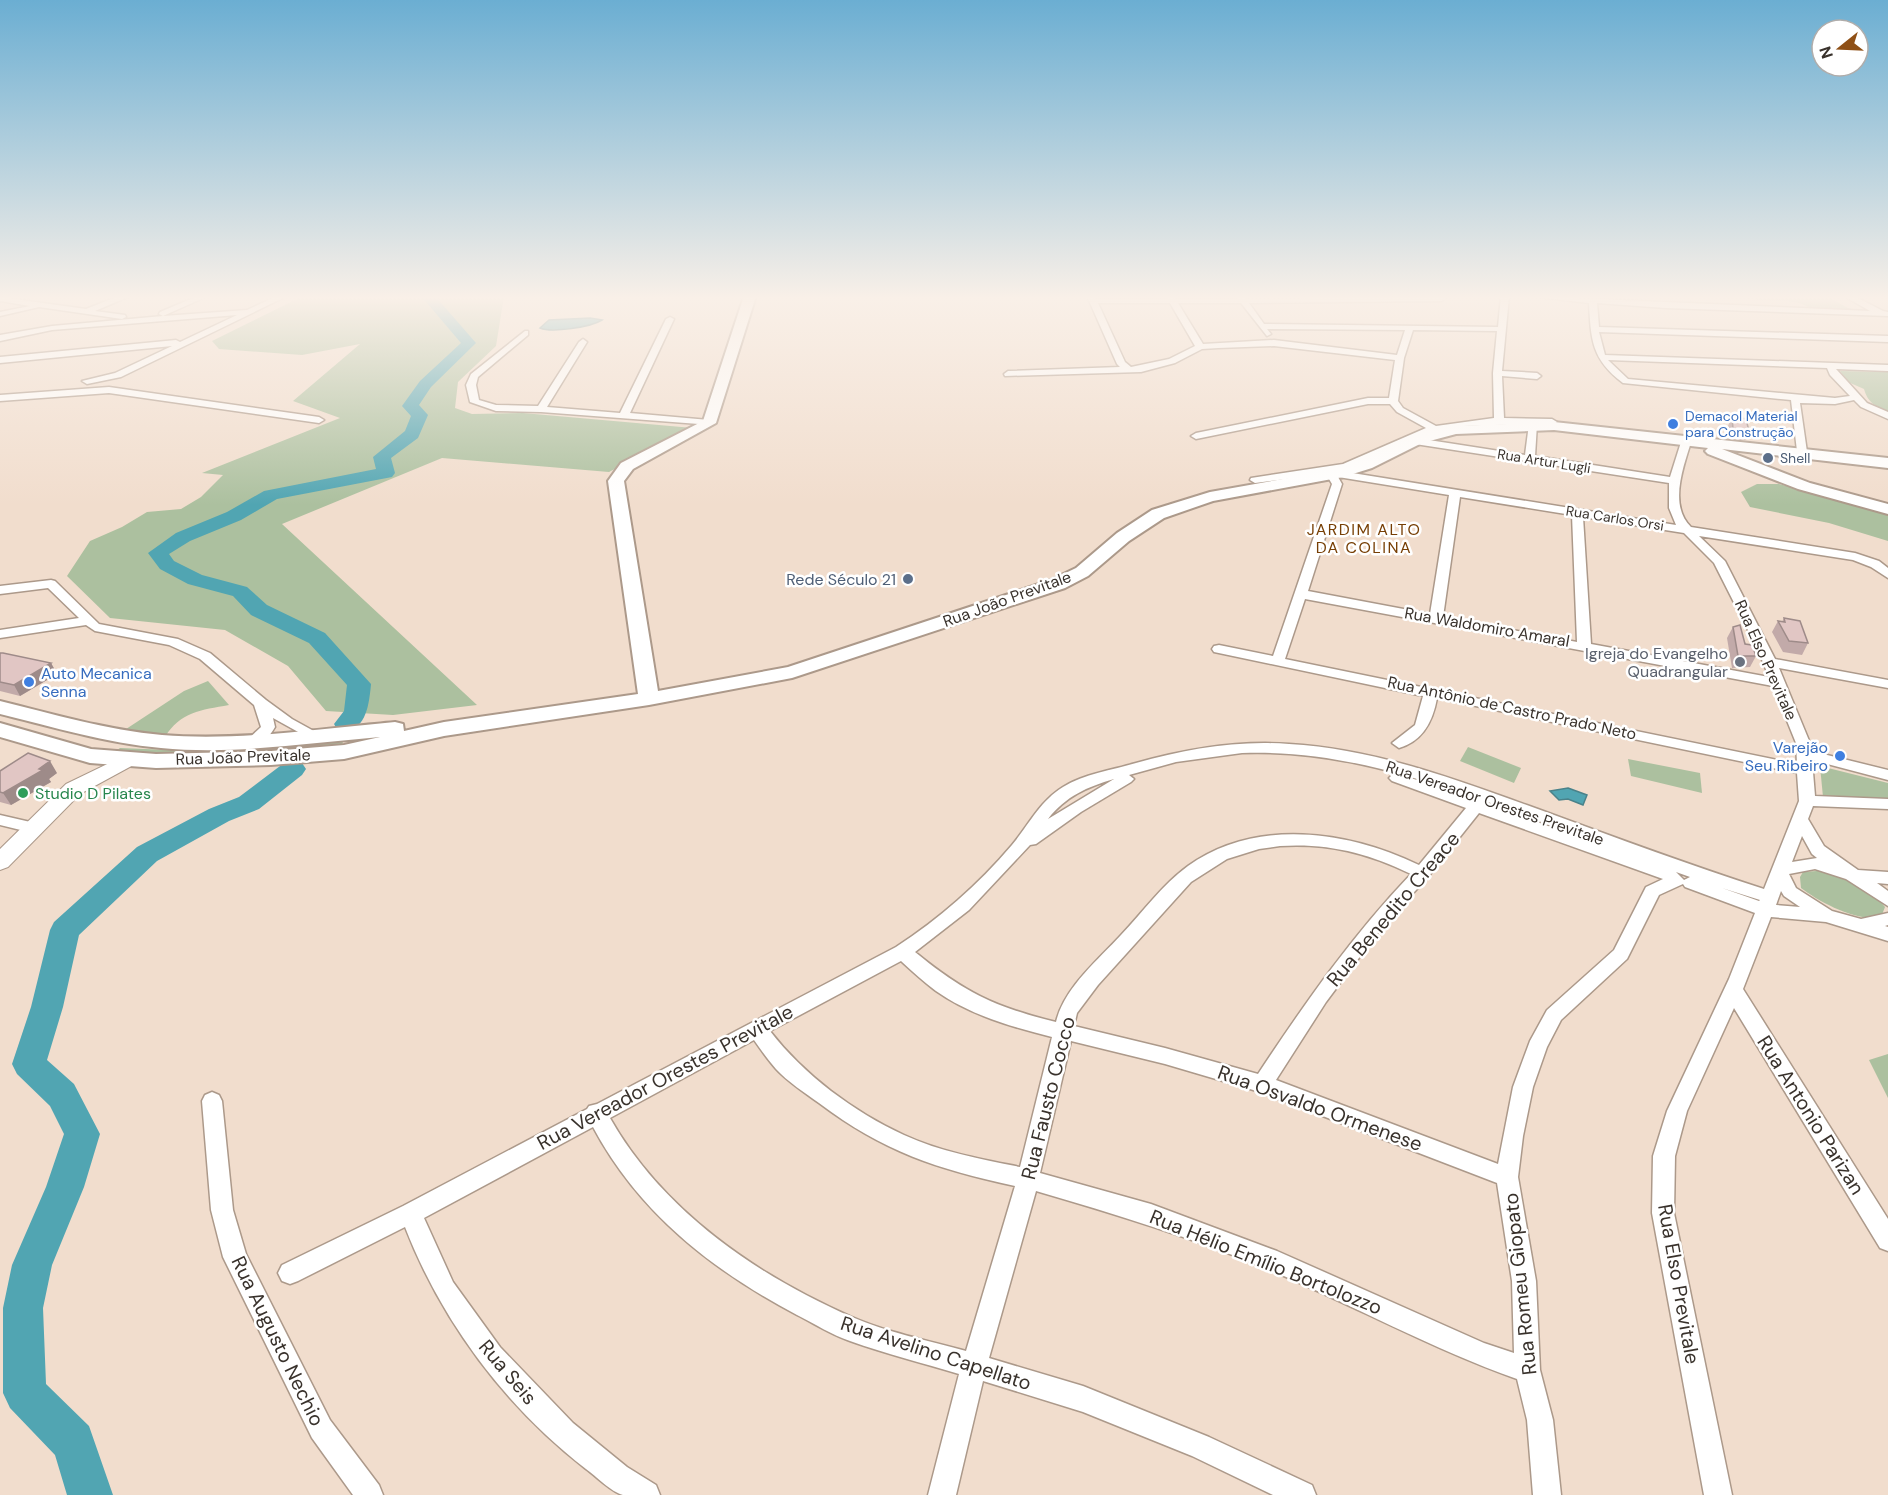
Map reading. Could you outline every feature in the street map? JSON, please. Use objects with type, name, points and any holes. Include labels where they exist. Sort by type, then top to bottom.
[{"type":"main road","points":[[649,699],[616,481],[627,466],[709,423],[727,366]]},
{"type":"main road","name":"Rua João Previtale","points":[[0,730],[90,756],[184,743],[253,741],[486,722],[649,699],[792,672],[1058,584],[1082,572],[1132,530],[1158,514],[1210,497],[1334,475],[1366,465],[1415,441],[1456,430],[1533,425],[1650,435],[1693,446],[1736,447],[1799,454],[1832,494]]},
{"type":"main road","points":[[1693,446],[1767,473],[1888,509]]},
{"type":"main road","points":[[1799,454],[1824,454],[1888,463]]},
{"type":"main road","points":[[1811,466],[1809,460],[1824,454]]},
{"type":"main road","name":"Rua João Previtale","points":[[0,707],[77,727],[134,749],[271,758],[344,752],[486,722]]},
{"type":"main road","points":[[344,752],[360,742],[356,732]]},
{"type":"street","points":[[0,390],[110,378],[137,366]]},
{"type":"street","points":[[485,366],[474,376],[471,385],[475,402],[480,405],[709,423]]},
{"type":"street","points":[[542,409],[568,366]]},
{"type":"street","points":[[624,415],[648,366]]},
{"type":"street","points":[[1124,366],[1127,368]]},
{"type":"street","points":[[1008,374],[1107,372],[1157,366]]},
{"type":"street","points":[[1399,366],[1393,401],[1400,410],[1436,430]]},
{"type":"street","points":[[1497,366],[1499,420]]},
{"type":"street","points":[[1609,366],[1616,375],[1626,381],[1641,384],[1814,399],[1858,398]]},
{"type":"street","points":[[1802,366],[1888,368]]},
{"type":"street","points":[[1830,367],[1864,405],[1888,416]]},
{"type":"street","points":[[1497,373],[1537,376]]},
{"type":"street","points":[[0,398],[109,390],[319,420]]},
{"type":"street","points":[[1799,454],[1795,401],[1814,399]]},
{"type":"street","points":[[1196,436],[1368,401],[1393,401]]},
{"type":"street","points":[[1255,480],[1330,470],[1359,463],[1410,437],[1436,430],[1499,420],[1552,422]]},
{"type":"street","points":[[1530,458],[1533,425]]},
{"type":"street","name":"Rua Artur Lugli","points":[[1415,441],[1674,481]]},
{"type":"street","points":[[1683,529],[1675,508],[1674,481],[1693,446]]},
{"type":"street","points":[[1278,660],[1337,484],[1334,475]]},
{"type":"street","name":"Rua Carlos Orsi","points":[[1334,475],[1577,511],[1856,557],[1875,564],[1888,574]]},
{"type":"street","points":[[1436,618],[1455,492]]},
{"type":"street","points":[[1577,511],[1584,645]]},
{"type":"street","name":"Rua Elso Previtale","points":[[1683,529],[1719,561],[1770,662],[1805,762],[1807,801],[1733,990],[1677,1111],[1664,1156],[1663,1213],[1718,1495]]},
{"type":"street","points":[[0,590],[37,585],[57,587],[87,621]]},
{"type":"street","name":"Rua Waldomiro Amaral","points":[[1301,594],[1584,645],[1777,683]]},
{"type":"street","points":[[0,634],[87,621]]},
{"type":"street","name":"Rua João Previtale","points":[[87,621],[105,631],[173,642],[190,648],[205,656],[287,722],[314,735]]},
{"type":"street","name":"Rua Antônio de Castro Prado Neto","points":[[1219,649],[1805,762],[1888,775]]},
{"type":"street","points":[[1770,662],[1888,684]]},
{"type":"street","points":[[1399,743],[1414,735],[1425,723],[1431,691]]},
{"type":"street","points":[[253,741],[262,735],[268,726],[261,703]]},
{"type":"street","points":[[0,862],[73,789],[134,749]]},
{"type":"street","points":[[73,789],[90,756]]},
{"type":"street","name":"Rua Vereador Orestes Previtale","points":[[290,1273],[411,1213],[596,1112],[902,952],[937,930],[1018,849],[1115,783],[1173,764],[1218,758],[1304,759],[1344,765],[1481,801],[1680,875],[1766,903]]},
{"type":"street","name":"Rua Benedito Creace","points":[[1263,1084],[1319,998],[1376,922],[1422,873],[1481,801]]},
{"type":"street","points":[[1807,801],[1888,804]]},
{"type":"street","points":[[0,820],[33,828]]},
{"type":"street","points":[[1801,820],[1818,850],[1857,876],[1887,900]]},
{"type":"street","name":"Rua Fausto Cocco","points":[[942,1495],[974,1366],[1028,1179],[1068,1011],[1081,991],[1172,891],[1203,864],[1230,852],[1255,844],[1289,840],[1322,841],[1356,846],[1422,873]]},
{"type":"street","points":[[1826,916],[1790,892],[1779,871],[1815,863],[1857,876],[1888,878]]},
{"type":"street","name":"Rua Romeu Giopato","points":[[1547,1495],[1540,1420],[1527,1370],[1524,1281],[1507,1177],[1523,1087],[1537,1047],[1554,1015],[1621,954],[1652,891],[1680,875]]},
{"type":"street","points":[[1766,903],[1826,916],[1888,934]]},
{"type":"street","points":[[1861,926],[1888,919]]},
{"type":"street","name":"Rua Osvaldo Ormenese","points":[[902,952],[944,986],[977,1005],[1019,1021],[1165,1056],[1263,1084],[1507,1177]]},
{"type":"street","name":"Rua Antonio Parizan","points":[[1733,990],[1888,1240]]},
{"type":"street","name":"Rua Hélio Emílio Bortolozzo","points":[[757,1029],[784,1064],[807,1083],[856,1119],[897,1142],[955,1162],[1028,1179],[1151,1214],[1277,1262],[1481,1354],[1527,1370]]},
{"type":"street","name":"Rua Augusto Nechio","points":[[212,1101],[222,1210],[234,1257],[321,1429],[369,1495]]},
{"type":"street","name":"Rua Avelino Capellato","points":[[596,1112],[619,1154],[673,1217],[721,1256],[784,1295],[850,1329],[1083,1399],[1200,1446],[1302,1495]]},
{"type":"street","name":"Rua Seis","points":[[411,1213],[451,1300],[480,1340],[545,1415],[608,1471],[646,1495]]},
{"type":"green space","points":[[334,366],[475,366],[458,382],[455,408],[472,414],[523,413],[693,428],[609,472],[442,458],[282,524],[477,705],[393,715],[326,711],[288,666],[225,630],[110,618],[67,576],[90,541],[122,527],[147,512],[181,509],[201,497],[223,475],[202,473],[340,418],[293,401]]},
{"type":"green space","points":[[1840,371],[1888,372],[1888,411],[1873,403],[1864,389],[1848,382]]},
{"type":"green space","points":[[1757,484],[1779,484],[1888,513],[1888,541],[1829,523],[1750,507],[1741,492]]},
{"type":"green space","points":[[208,681],[229,705],[184,717],[165,737],[120,733],[184,691]]},
{"type":"green space","points":[[343,740],[342,748],[224,755],[112,754],[120,748],[195,751]]},
{"type":"green space","points":[[1468,747],[1521,768],[1514,783],[1460,761]]},
{"type":"green space","points":[[1628,759],[1700,773],[1702,793],[1631,776]]},
{"type":"green space","points":[[1820,766],[1888,783],[1888,800],[1823,797]]},
{"type":"green space","points":[[1830,870],[1879,900],[1885,907],[1881,917],[1862,917],[1851,914],[1828,905],[1801,888],[1800,877],[1803,872]]},
{"type":"green space","points":[[1888,1054],[1888,1098],[1869,1060]]},
{"type":"water","points":[[1568,788],[1587,795],[1583,805],[1568,799],[1559,800],[1550,791]]},
{"type":"building","points":[[1732,416],[1746,419],[1749,431],[1733,429]]},
{"type":"building","points":[[1784,618],[1800,621],[1808,643],[1789,641],[1778,621],[1785,622]]},
{"type":"building","points":[[1740,625],[1745,644],[1752,645],[1756,656],[1738,656],[1733,627]]},
{"type":"building","points":[[0,653],[51,663],[14,685],[0,682]]},
{"type":"building","points":[[28,753],[50,761],[39,769],[43,770],[3,793],[0,792],[0,771]]},
{"type":"waterway","points":[[346,724],[356,712],[359,684],[317,638],[259,610],[240,591],[195,580],[167,565],[158,553],[183,537],[234,516],[271,495],[386,473],[382,457],[412,434],[420,415],[410,406],[425,384],[445,366]]},
{"type":"waterway","points":[[90,1495],[73,1442],[25,1393],[23,1308],[32,1265],[65,1187],[82,1134],[62,1095],[29,1064],[47,1007],[65,930],[147,854],[219,815],[249,803],[293,769]]},
{"type":"place","name":"Demacol Material para Construção","points":[[1673,424]]},
{"type":"place","name":"Shell","points":[[1768,458]]},
{"type":"place","name":"Rede Século 21","points":[[908,579]]},
{"type":"place","name":"Igreja do Evangelho Quadrangular","points":[[1740,662]]},
{"type":"place","name":"Auto Mecanica Senna","points":[[29,682]]},
{"type":"place","name":"Varejão Seu Ribeiro","points":[[1840,756]]},
{"type":"place","name":"Studio D Pilates","points":[[23,793]]},
{"type":"district","name":"JARDIM ALTO DA COLINA","points":[[1364,538]]}]
